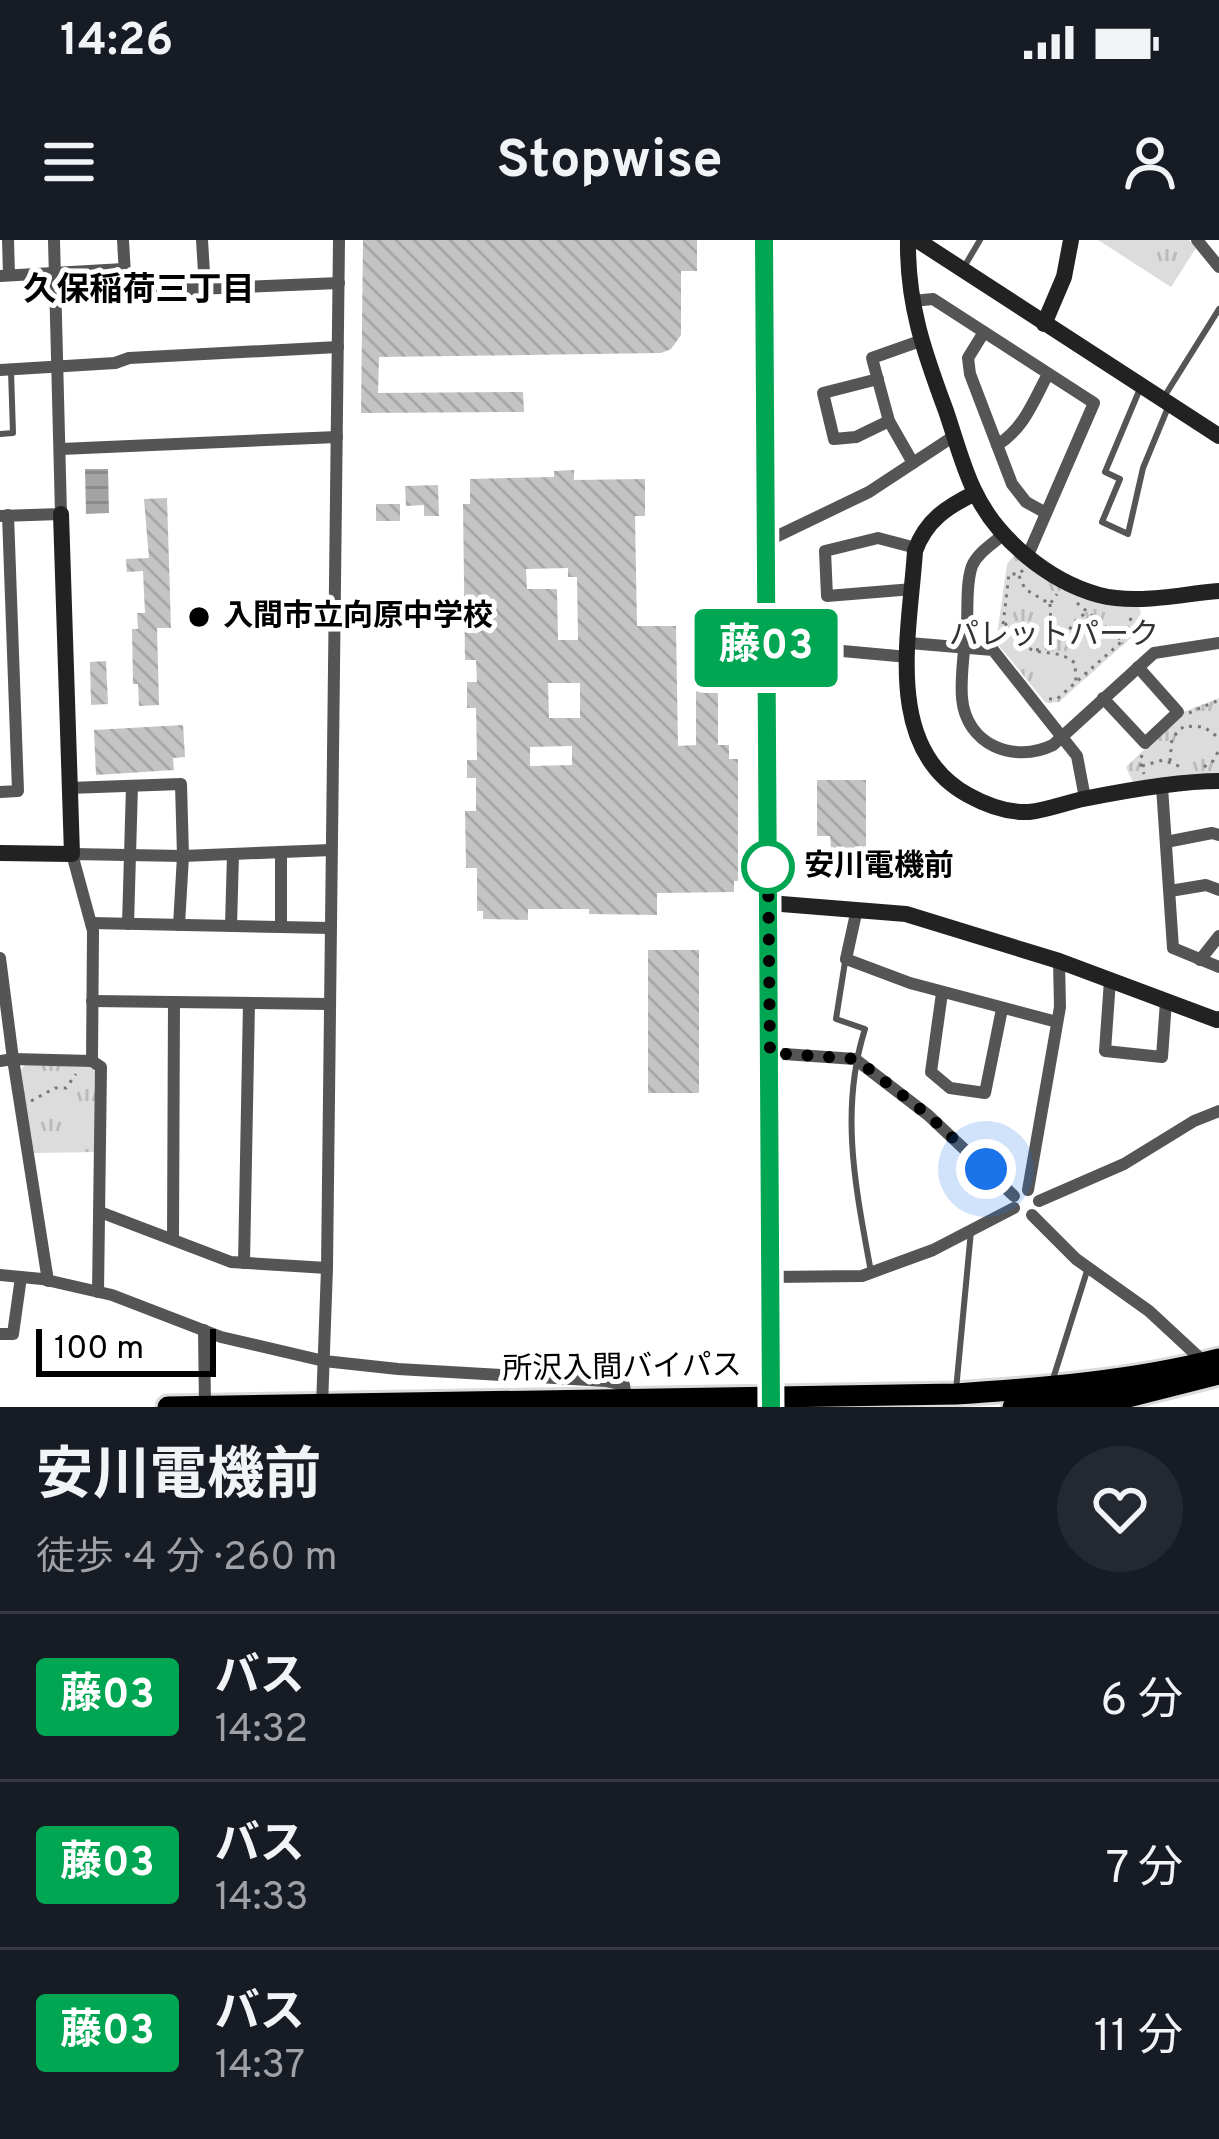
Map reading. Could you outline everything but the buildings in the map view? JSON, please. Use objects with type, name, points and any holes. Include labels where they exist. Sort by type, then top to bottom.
[{"type":"highway","name":"所沢入間バイパス","points":[[168,1407],[626,1398],[771,1402],[1050,1388],[1214,1365]]},
{"type":"highway","points":[[1012,1407],[1150,1399],[1214,1365]]},
{"type":"street","points":[[8,240],[5,275],[124,269]]},
{"type":"street","points":[[54,240],[69,788],[72,854],[93,932],[90,1061]]},
{"type":"street","points":[[123,240],[126,292],[339,283]]},
{"type":"street","points":[[202,240],[205,289]]},
{"type":"street","points":[[322,1406],[339,240]]},
{"type":"street","points":[[764,240],[771,1402]]},
{"type":"street","points":[[912,240],[1219,435]]},
{"type":"street","points":[[912,240],[913,301],[920,341],[975,493],[991,518],[1031,557],[1063,580],[1095,593],[1132,600],[1219,591]]},
{"type":"street","points":[[1044,324],[1064,277],[1071,240]]},
{"type":"street","points":[[1202,242],[1219,267]]},
{"type":"street","points":[[913,301],[933,299],[1094,403],[1031,557]]},
{"type":"street","points":[[984,332],[968,358],[970,374],[1012,484],[1026,502],[1046,513]]},
{"type":"street","points":[[914,463],[889,421],[872,358],[920,341]]},
{"type":"street","points":[[6,369],[338,347]]},
{"type":"street","points":[[998,445],[1023,422],[1048,374]]},
{"type":"street","points":[[878,379],[823,393],[834,439],[856,437],[889,421]]},
{"type":"street","points":[[765,542],[869,492],[954,436]]},
{"type":"street","points":[[61,449],[337,437]]},
{"type":"street","points":[[975,493],[937,514],[916,548],[907,694],[917,738],[936,767],[961,791],[992,806],[1029,812],[1085,798],[1219,781]]},
{"type":"street","points":[[0,792],[18,791],[4,516],[62,514]]},
{"type":"street","points":[[1005,533],[974,561],[970,573],[962,701],[983,740],[1001,750],[1037,752],[1062,737],[1154,653],[1219,644]]},
{"type":"street","points":[[913,589],[826,596],[825,551],[878,538],[916,548]]},
{"type":"street","points":[[766,644],[993,650],[1077,756],[1085,798]]},
{"type":"street","points":[[1103,698],[1144,743],[1178,712],[1138,667]]},
{"type":"street","points":[[69,788],[181,784],[179,925]]},
{"type":"street","points":[[128,924],[132,786]]},
{"type":"street","points":[[1162,788],[1173,948],[1219,967]]},
{"type":"street","points":[[1166,842],[1219,835]]},
{"type":"street","points":[[0,853],[183,856],[331,850]]},
{"type":"street","points":[[281,852],[281,927]]},
{"type":"street","points":[[231,926],[233,854]]},
{"type":"street","points":[[1170,890],[1205,885],[1219,890]]},
{"type":"street","points":[[769,903],[906,914],[1059,961],[1218,1020]]},
{"type":"street","points":[[857,909],[846,959],[942,992],[1057,1022]]},
{"type":"street","points":[[91,923],[330,928]]},
{"type":"street","points":[[1200,960],[1219,936]]},
{"type":"street","points":[[0,958],[7,1060],[48,1281]]},
{"type":"street","points":[[1028,1190],[1057,1022],[1059,961]]},
{"type":"street","points":[[1110,980],[1105,1051],[1162,1057],[1166,1001]]},
{"type":"street","points":[[942,992],[931,1072],[950,1088],[985,1093],[1002,1009]]},
{"type":"street","points":[[92,1000],[328,1004]]},
{"type":"street","points":[[173,1239],[174,1002]]},
{"type":"street","points":[[244,1263],[249,1003]]},
{"type":"street","points":[[770,1053],[856,1059],[928,1115],[1014,1202],[1023,1216],[1032,1215],[1039,1202],[1036,1194],[1020,1191],[1014,1202],[971,1231],[862,1276],[771,1276]]},
{"type":"street","points":[[7,1060],[90,1061],[101,1067],[98,1292]]},
{"type":"street","points":[[1039,1202],[1124,1164],[1219,1111]]},
{"type":"street","points":[[100,1212],[214,1257],[327,1268]]},
{"type":"street","points":[[1032,1215],[1088,1269],[1214,1365]]},
{"type":"street","points":[[0,1275],[98,1292],[221,1337],[324,1361],[606,1381],[624,1385],[626,1398]]},
{"type":"street","points":[[0,1334],[14,1334],[21,1277]]},
{"type":"street","points":[[204,1330],[205,1406]]},
{"type":"lane","points":[[963,270],[980,240]]},
{"type":"lane","points":[[1141,387],[1106,472],[1120,478],[1102,522],[1129,534],[1143,468],[1165,402],[1219,308]]},
{"type":"lane","points":[[0,434],[13,433],[6,369]]},
{"type":"lane","points":[[846,959],[836,1019],[865,1029],[850,1111],[871,1273]]},
{"type":"lane","points":[[956,1394],[971,1231]]},
{"type":"lane","points":[[1050,1388],[1088,1269]]},
{"type":"path","points":[[1018,574],[1031,557]]},
{"type":"path","points":[[1000,641],[1010,574],[1018,574]]},
{"type":"path","points":[[1018,574],[1025,589],[1050,604]]},
{"type":"path","points":[[1063,580],[1050,604],[1051,626],[1066,634]]},
{"type":"path","points":[[1048,700],[1057,699],[1122,640],[1131,622],[1132,600]]},
{"type":"path","points":[[1074,601],[1122,640]]},
{"type":"path","points":[[1034,650],[1052,647],[1086,613]]},
{"type":"path","points":[[1003,620],[1016,640],[1034,650],[1068,657],[1077,669],[1076,682]]},
{"type":"path","points":[[1194,711],[1196,724]]},
{"type":"path","points":[[1170,761],[1172,738],[1184,726],[1196,724],[1219,738]]},
{"type":"path","points":[[1141,767],[1170,761],[1197,769],[1216,761],[1219,750]]},
{"type":"path","points":[[19,1108],[55,1088],[66,1088],[90,1061]]},
{"type":"green space","points":[[1098,240],[1189,240],[1196,248],[1171,287]]},
{"type":"green space","name":"パレットパーク","points":[[1016,553],[1033,564],[1139,604],[1143,627],[1059,702],[1046,703],[996,642],[1007,564]]},
{"type":"green space","points":[[1219,698],[1219,776],[1135,787],[1126,767],[1183,712]]},
{"type":"green space","points":[[25,1065],[96,1069],[95,1152],[34,1153],[20,1071]]},
{"type":"shaded area","points":[[85,469],[108,469],[109,513],[86,514]]},
{"type":"bus line","name":"藤03","points":[[764,240],[771,1407]]},
{"type":"place","name":"入間市立向原中学校","points":[[199,617]]},
{"type":"place","name":"安川電機前","points":[[768,867]]},
{"type":"district","name":"久保稲荷三丁目","points":[[139,292]]},
{"type":"route","points":[[768,867],[768,860],[770,1053],[856,1059],[928,1115],[986,1169]]}]
